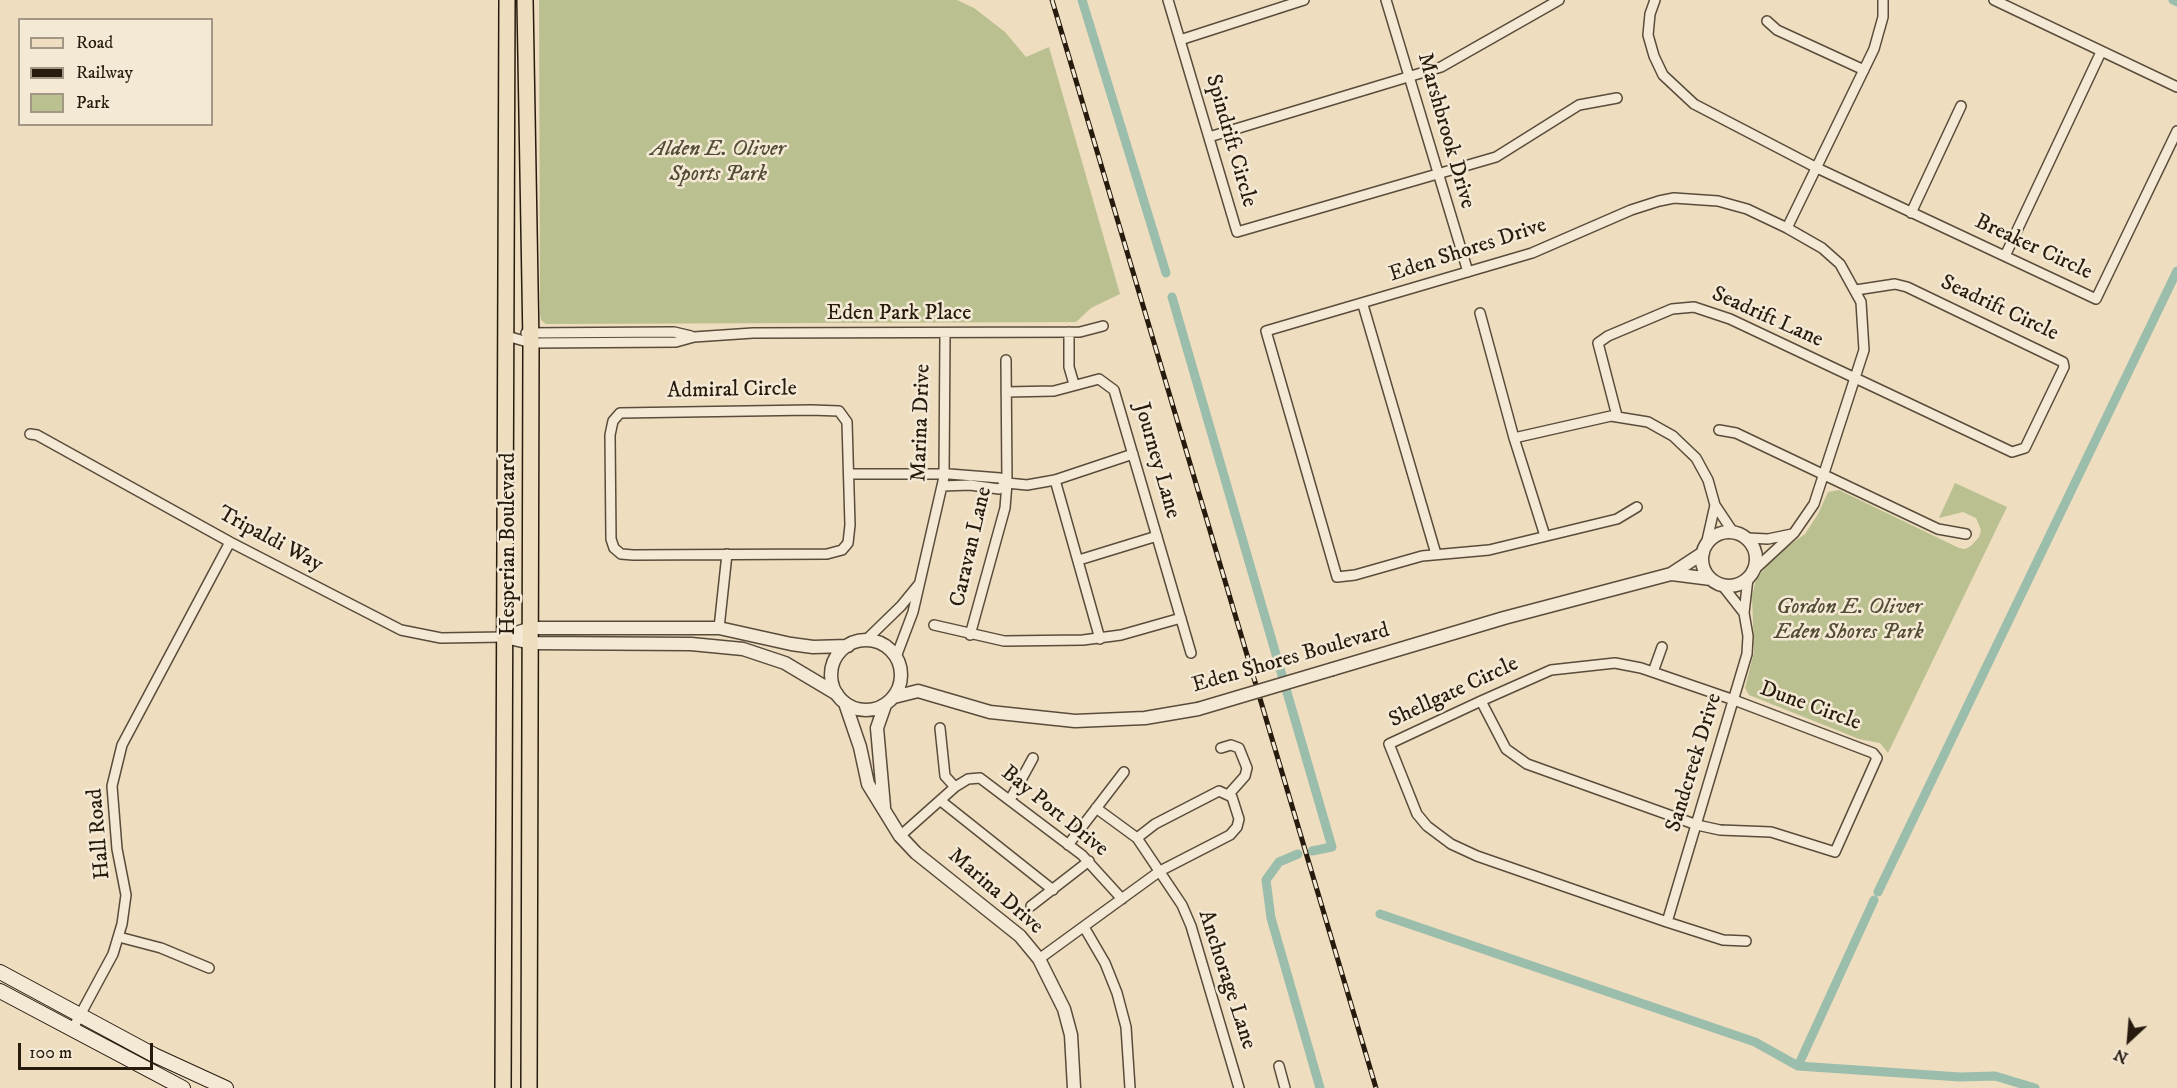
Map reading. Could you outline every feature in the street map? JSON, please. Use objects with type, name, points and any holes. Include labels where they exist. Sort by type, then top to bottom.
[{"type":"main road","name":"Hesperian Boulevard","points":[[503,1088],[507,0]]},
{"type":"main road","name":"Hesperian Boulevard","points":[[525,0],[531,338],[530,1087]]},
{"type":"main road","points":[[506,190],[518,193],[523,198],[529,218]]},
{"type":"main road","points":[[0,972],[154,1055],[226,1088]]},
{"type":"main road","points":[[0,991],[183,1088]]},
{"type":"street","name":"Spindrift Circle","points":[[1168,0],[1237,232],[1436,173]]},
{"type":"street","points":[[1180,40],[1304,0]]},
{"type":"street","name":"Marshbrook Drive","points":[[1386,0],[1436,173],[1468,272]]},
{"type":"street","points":[[1209,138],[1448,64],[1559,0]]},
{"type":"street","name":"Breaker Circle","points":[[1655,0],[1650,14],[1648,35],[1663,75],[1677,91],[1694,104],[1817,168],[2096,299],[2177,130]]},
{"type":"street","points":[[1787,228],[1864,70],[1879,34],[1883,17],[1883,0]]},
{"type":"street","points":[[1994,0],[2177,87]]},
{"type":"street","points":[[1767,21],[1777,30],[1864,70]]},
{"type":"street","points":[[2005,256],[2101,52]]},
{"type":"street","points":[[1436,173],[1496,157],[1579,105],[1617,98]]},
{"type":"street","points":[[1911,213],[1961,106]]},
{"type":"street","name":"Eden Shores Drive","points":[[1637,507],[1617,519],[1489,550],[1436,554],[1355,575],[1337,577],[1266,332],[1363,305],[1542,249],[1646,205],[1674,198],[1701,199],[1736,206],[1787,228],[1833,256],[1856,290],[1864,316],[1864,342],[1856,380],[1814,504],[1794,533],[1751,574]]},
{"type":"street","name":"Seadrift Circle","points":[[1856,290],[1895,284],[1907,287],[2057,357],[2064,367],[2025,448],[2012,452],[1856,380]]},
{"type":"street","points":[[1363,305],[1436,554]]},
{"type":"street","name":"Seadrift Lane","points":[[1617,416],[1598,343],[1608,336],[1672,309],[1694,307],[1719,314],[1856,380]]},
{"type":"street","points":[[1480,313],[1514,438],[1545,536]]},
{"type":"street","name":"Eden Park Place","points":[[507,336],[675,342],[694,337],[753,333],[1069,332],[1103,326]]},
{"type":"street","points":[[1069,332],[1069,367],[1074,384]]},
{"type":"street","name":"Marina Drive","points":[[898,663],[913,612],[944,474],[945,334]]},
{"type":"street","name":"Caravan Lane","points":[[970,635],[1005,508],[1007,483],[1006,360]]},
{"type":"street","name":"Journey Lane","points":[[1006,393],[1053,391],[1099,379],[1114,390],[1191,653]]},
{"type":"street","name":"Admiral Circle","points":[[625,411],[839,411],[847,422],[849,474],[849,539],[840,551],[827,554],[633,555],[621,554],[614,548],[611,539],[609,435],[616,416],[625,411]]},
{"type":"street","points":[[1514,438],[1596,417],[1635,418],[1659,427],[1687,448],[1708,480],[1715,505],[1733,532]]},
{"type":"street","points":[[1719,430],[1736,433],[1938,530],[1966,534]]},
{"type":"street","name":"Tripaldi Way","points":[[30,434],[37,435],[230,542],[401,630],[441,638],[504,637]]},
{"type":"street","points":[[849,474],[944,474],[1000,477],[1007,483],[1028,485],[1055,480],[1133,454]]},
{"type":"street","points":[[1055,480],[1100,639]]},
{"type":"street","points":[[942,486],[970,485],[999,489],[1007,483]]},
{"type":"street","points":[[1715,505],[1703,567],[1711,579],[1722,585],[1732,586],[1751,574],[1756,553],[1747,538]]},
{"type":"street","points":[[1705,549],[1718,534],[1733,532],[1747,538],[1768,539],[1794,533]]},
{"type":"street","points":[[1079,560],[1157,536]]},
{"type":"street","name":"Hall Road","points":[[72,1030],[119,937],[126,896],[117,849],[112,786],[122,744],[230,542]]},
{"type":"street","name":"Eden Shores Boulevard","points":[[918,691],[990,712],[1075,722],[1145,718],[1198,708],[1504,618],[1671,574],[1705,549]]},
{"type":"street","points":[[718,646],[727,554]]},
{"type":"street","name":"Eden Shores Boulevard","points":[[1671,574],[1711,579]]},
{"type":"street","name":"Sandcreek Drive","points":[[1667,922],[1747,654],[1749,636],[1744,613],[1751,574]]},
{"type":"street","name":"Marina Drive","points":[[865,640],[901,606],[920,582]]},
{"type":"street","name":"Sandcreek Drive","points":[[1722,585],[1744,613]]},
{"type":"street","points":[[934,625],[1004,641],[1100,639],[1181,618]]},
{"type":"street","points":[[531,627],[719,628],[813,648],[848,646],[865,640],[883,645],[918,691],[865,710],[841,698],[803,673],[766,655],[718,646],[531,643],[504,637],[531,627]]},
{"type":"street","points":[[841,698],[831,670],[835,659],[848,646]]},
{"type":"street","points":[[1653,672],[1662,646]]},
{"type":"street","points":[[890,701],[901,681],[898,663]]},
{"type":"street","name":"Shellgate Circle","points":[[1667,922],[1477,856],[1450,844],[1426,826],[1417,814],[1389,744],[1551,670],[1577,665],[1615,663],[1653,672],[1734,700]]},
{"type":"street","name":"Marina Drive","points":[[841,698],[860,747],[868,784],[900,836],[916,853],[1020,936],[1039,959],[1064,1009],[1071,1035],[1074,1088]]},
{"type":"street","name":"Dune Circle","points":[[1697,825],[1720,830],[1772,832],[1835,852],[1877,758],[1861,746],[1734,700]]},
{"type":"street","name":"Marina Drive","points":[[884,809],[877,728],[890,701]]},
{"type":"street","points":[[1481,701],[1506,749],[1527,764],[1697,825]]},
{"type":"street","points":[[940,728],[945,776],[956,787]]},
{"type":"street","points":[[1221,748],[1232,745],[1239,748],[1247,768],[1245,776],[1229,794]]},
{"type":"street","points":[[1010,800],[1032,758]]},
{"type":"street","points":[[1068,845],[1124,772]]},
{"type":"street","name":"Bay Port Drive","points":[[900,836],[956,787],[968,779],[980,778],[1089,861],[1122,898]]},
{"type":"street","points":[[1039,959],[1160,871],[1234,832],[1239,819],[1229,794],[1220,791],[1203,797],[1155,824],[1137,838]]},
{"type":"street","points":[[941,801],[1053,890]]},
{"type":"street","name":"Anchorage Lane","points":[[1096,808],[1137,838],[1160,871],[1191,926],[1239,1088]]},
{"type":"street","points":[[1031,906],[1089,861]]},
{"type":"street","points":[[1667,922],[1723,940],[1746,941]]},
{"type":"street","points":[[1084,927],[1105,963],[1117,993],[1128,1046],[1130,1088]]},
{"type":"street","points":[[119,937],[161,948],[209,968]]},
{"type":"street","points":[[1279,1066],[1285,1088]]},
{"type":"green space","name":"Alden E. Oliver Sports Park","points":[[539,0],[957,0],[974,8],[1005,32],[1026,57],[1049,47],[1120,294],[1091,308],[1076,322],[546,324],[541,320],[540,314]]},
{"type":"green space","name":"Gordon E. Oliver Eden Shores Park","points":[[1955,483],[2007,507],[1888,753],[1880,743],[1859,739],[1749,695],[1745,688],[1754,652],[1752,596],[1756,579],[1776,555],[1805,534],[1828,492],[1839,490],[1965,549],[1979,537],[1981,530],[1976,518],[1963,512],[1939,518]]},
{"type":"waterway","points":[[1082,0],[1166,273]]},
{"type":"waterway","points":[[2173,0],[2177,2]]},
{"type":"waterway","points":[[1878,892],[2177,271]]},
{"type":"waterway","points":[[1172,297],[1332,847],[1312,851]]},
{"type":"waterway","points":[[1298,854],[1279,862],[1266,880],[1271,918],[1320,1088]]},
{"type":"waterway","points":[[1798,1066],[1874,900]]},
{"type":"waterway","points":[[1380,914],[1755,1042],[1798,1066],[1960,1077],[1995,1076],[2035,1088]]},
{"type":"railway","points":[[1052,0],[1376,1088]]}]
